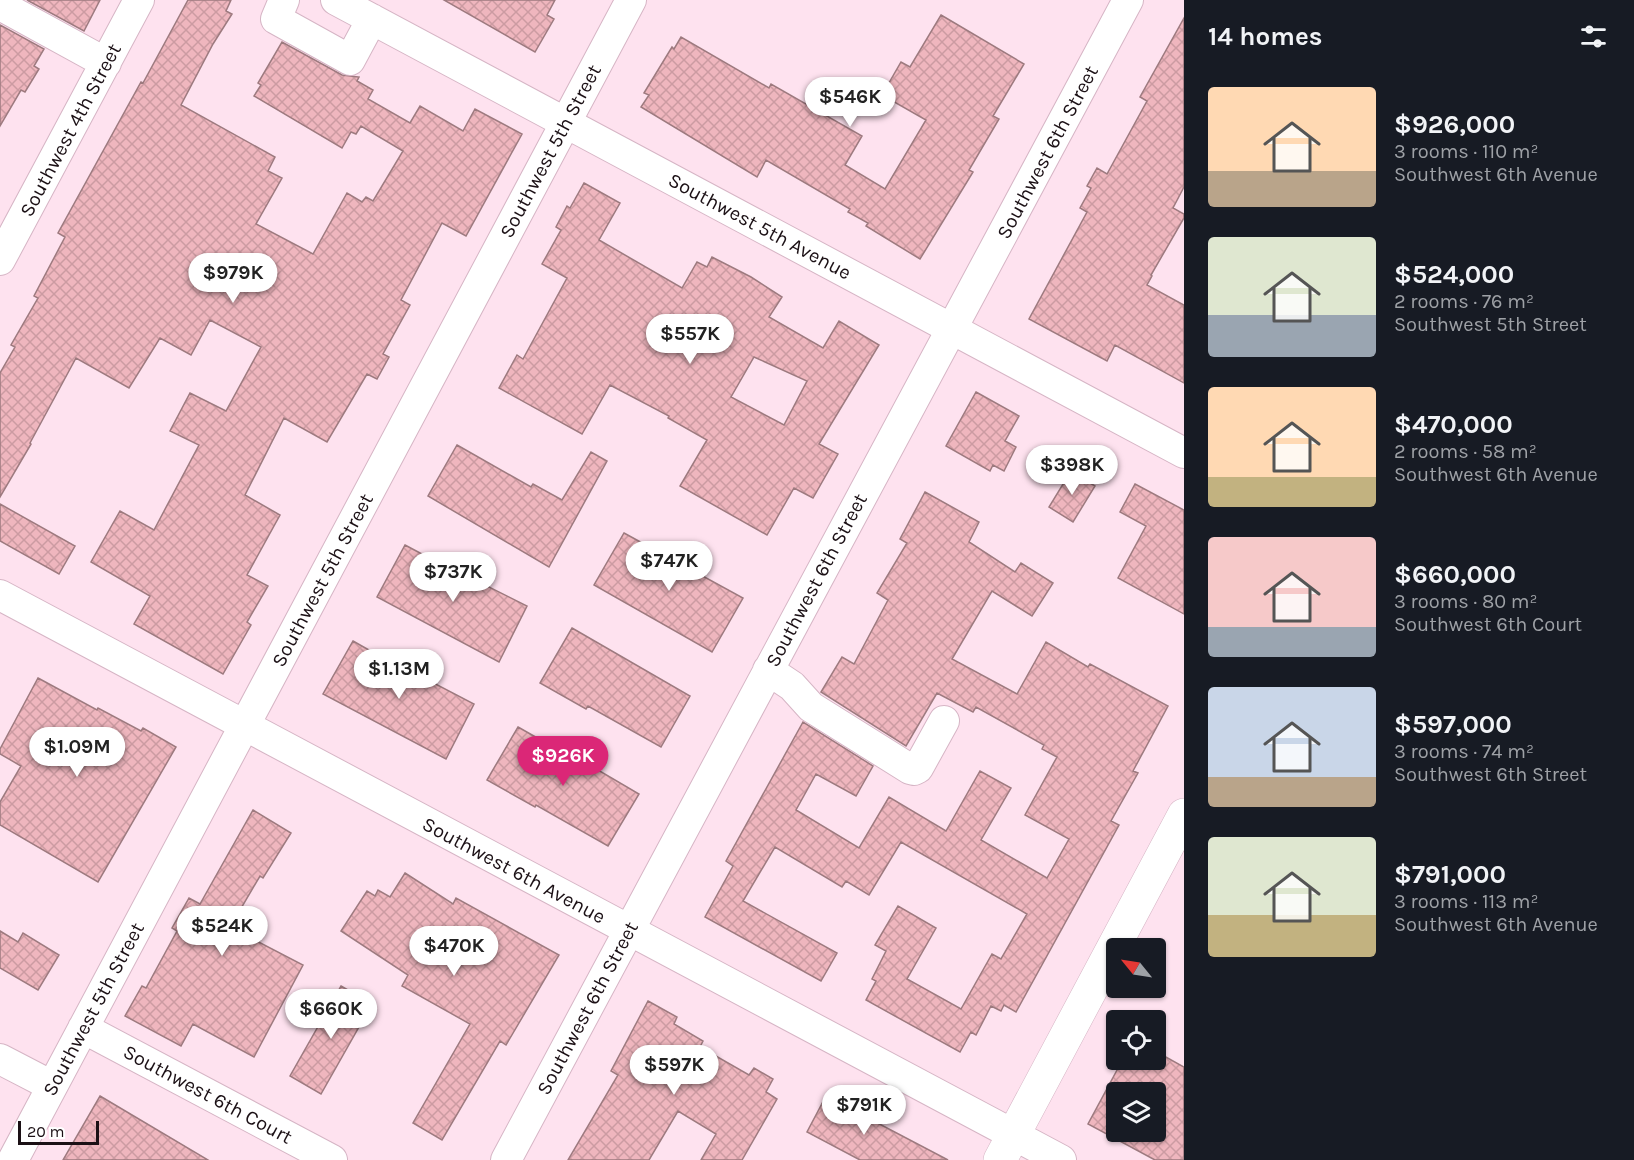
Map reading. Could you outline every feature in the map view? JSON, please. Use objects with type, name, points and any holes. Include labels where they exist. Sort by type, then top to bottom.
[{"type":"main road","points":[[1007,1148],[1184,815]]},
{"type":"street","name":"Southwest 4th Street","points":[[0,260],[139,0]]},
{"type":"street","points":[[284,0],[276,19],[350,60],[372,19]]},
{"type":"street","name":"Southwest 5th Avenue","points":[[336,0],[1184,453]]},
{"type":"street","name":"Southwest 5th Street","points":[[13,1160],[631,0]]},
{"type":"street","name":"Southwest 6th Street","points":[[506,1160],[1128,0]]},
{"type":"street","points":[[0,4],[106,63]]},
{"type":"street","name":"Southwest 6th Avenue","points":[[0,595],[628,930],[1007,1148],[1061,1160]]},
{"type":"street","points":[[768,670],[792,686],[811,707],[910,769],[918,768],[944,721]]},
{"type":"street","name":"Southwest 6th Court","points":[[83,1028],[332,1160]]},
{"type":"street","points":[[0,1059],[52,1086]]},
{"type":"building","points":[[27,0],[100,0],[84,31]]},
{"type":"building","points":[[188,0],[231,0],[226,11],[232,14],[213,44],[181,105],[275,157],[268,171],[282,178],[256,224],[313,254],[347,193],[362,202],[366,197],[373,201],[403,151],[361,126],[356,134],[351,132],[342,148],[254,96],[261,85],[258,83],[282,42],[342,75],[359,77],[357,81],[373,90],[368,99],[410,123],[420,106],[463,131],[475,109],[522,134],[466,236],[442,223],[401,300],[410,305],[383,354],[389,357],[377,379],[367,374],[327,442],[284,418],[245,495],[280,515],[247,575],[268,586],[247,622],[251,625],[223,674],[134,624],[150,596],[91,562],[120,511],[154,530],[199,445],[170,431],[190,393],[226,411],[261,347],[210,320],[191,355],[160,338],[129,388],[76,358],[0,497],[0,373],[15,347],[11,345],[38,298],[34,296],[65,237],[58,233]]},
{"type":"building","points":[[444,0],[555,0],[547,15],[554,19],[535,52]]},
{"type":"building","points":[[941,15],[1024,64],[993,116],[999,119],[969,170],[973,172],[920,259],[866,226],[868,223],[848,212],[850,209],[766,160],[757,177],[641,107],[649,95],[644,93],[672,47],[674,49],[681,37],[769,88],[771,84],[862,136],[845,165],[885,189],[926,120],[882,95],[901,62],[910,67]]},
{"type":"building","points":[[1184,18],[1184,187],[1173,208],[1184,214],[1184,218],[1147,285],[1184,305],[1184,383],[1115,345],[1107,361],[1029,319],[1087,212],[1080,208],[1091,188],[1087,186],[1097,168],[1107,174],[1147,101],[1140,97]]},
{"type":"building","points":[[0,25],[44,49],[34,66],[39,69],[25,92],[21,90],[0,126]]},
{"type":"building","points":[[584,183],[620,203],[599,240],[682,288],[697,262],[707,267],[712,257],[751,277],[782,297],[769,317],[823,348],[839,321],[879,345],[819,444],[838,454],[813,498],[794,488],[767,535],[680,486],[707,440],[668,418],[669,416],[610,385],[582,434],[499,388],[517,355],[523,359],[567,278],[542,264],[561,230],[556,227],[567,206],[570,208]],"holes":[[[754,357],[807,381],[784,425],[731,397]]]},
{"type":"building","points":[[976,392],[1019,416],[1005,441],[1016,447],[1004,471],[993,465],[990,471],[946,446]]},
{"type":"building","points":[[457,445],[531,487],[533,484],[562,500],[591,452],[607,461],[549,567],[428,496]]},
{"type":"building","points":[[1071,471],[1095,486],[1073,522],[1049,507]]},
{"type":"building","points":[[1135,484],[1184,510],[1184,614],[1118,578],[1146,526],[1120,512]]},
{"type":"building","points":[[925,492],[979,522],[969,542],[1015,572],[1021,563],[1053,583],[1032,616],[992,591],[952,659],[1017,694],[1046,642],[1088,667],[1090,664],[1168,706],[1133,771],[1138,773],[1111,821],[1119,825],[1016,1012],[1004,1005],[1001,1011],[991,1006],[976,1035],[971,1032],[960,1052],[866,1000],[876,981],[872,979],[886,951],[875,945],[898,906],[936,928],[907,979],[961,1009],[992,954],[1001,959],[1027,914],[901,842],[869,895],[846,881],[842,887],[775,847],[743,901],[837,953],[821,981],[705,917],[733,866],[726,861],[803,722],[873,766],[856,796],[816,774],[796,810],[859,848],[889,797],[946,831],[980,771],[1011,788],[981,840],[1047,878],[1069,839],[1025,815],[1057,757],[1042,749],[1044,745],[976,707],[973,712],[937,693],[906,746],[821,692],[842,657],[854,664],[888,600],[877,593],[907,543],[900,539]]},
{"type":"building","points":[[0,504],[75,546],[59,574],[0,541]]},
{"type":"building","points":[[624,533],[743,598],[712,652],[594,585]]},
{"type":"building","points":[[405,545],[480,585],[481,583],[527,606],[499,662],[377,597]]},
{"type":"building","points":[[572,628],[690,696],[661,747],[588,706],[586,709],[540,683]]},
{"type":"building","points":[[353,641],[427,683],[428,680],[474,704],[446,759],[323,694]]},
{"type":"building","points":[[38,678],[141,731],[143,728],[176,747],[98,882],[0,825],[0,802],[21,766],[0,754],[0,749]]},
{"type":"building","points":[[518,727],[639,794],[608,846],[487,780]]},
{"type":"building","points":[[253,810],[291,833],[263,878],[260,876],[233,922],[246,929],[243,934],[303,965],[254,1057],[193,1024],[181,1046],[125,1016],[142,986],[146,988],[177,931],[172,928],[189,898],[200,904]]},
{"type":"building","points":[[405,873],[453,904],[456,898],[559,955],[506,1045],[500,1041],[442,1140],[413,1123],[470,1024],[402,986],[408,975],[341,931],[367,891],[375,896],[378,890],[390,897]]},
{"type":"building","points":[[0,931],[18,942],[23,933],[59,955],[38,990],[0,968]]},
{"type":"building","points":[[341,986],[372,1004],[321,1094],[290,1076]]},
{"type":"building","points":[[648,1001],[677,1017],[674,1024],[703,1041],[700,1047],[749,1075],[754,1068],[773,1079],[766,1092],[777,1099],[742,1160],[701,1160],[716,1134],[678,1111],[649,1160],[568,1160],[618,1075],[611,1071]]},
{"type":"building","points":[[1166,1057],[1184,1067],[1184,1160],[1155,1160],[1122,1142],[1166,1142],[1166,1082],[1111,1082],[1117,1070],[1166,1070]]},
{"type":"building","points":[[1106,1091],[1106,1134],[1088,1124]]},
{"type":"building","points":[[100,1096],[208,1160],[63,1160]]},
{"type":"building","points":[[826,1096],[948,1160],[860,1160],[807,1132]]}]
